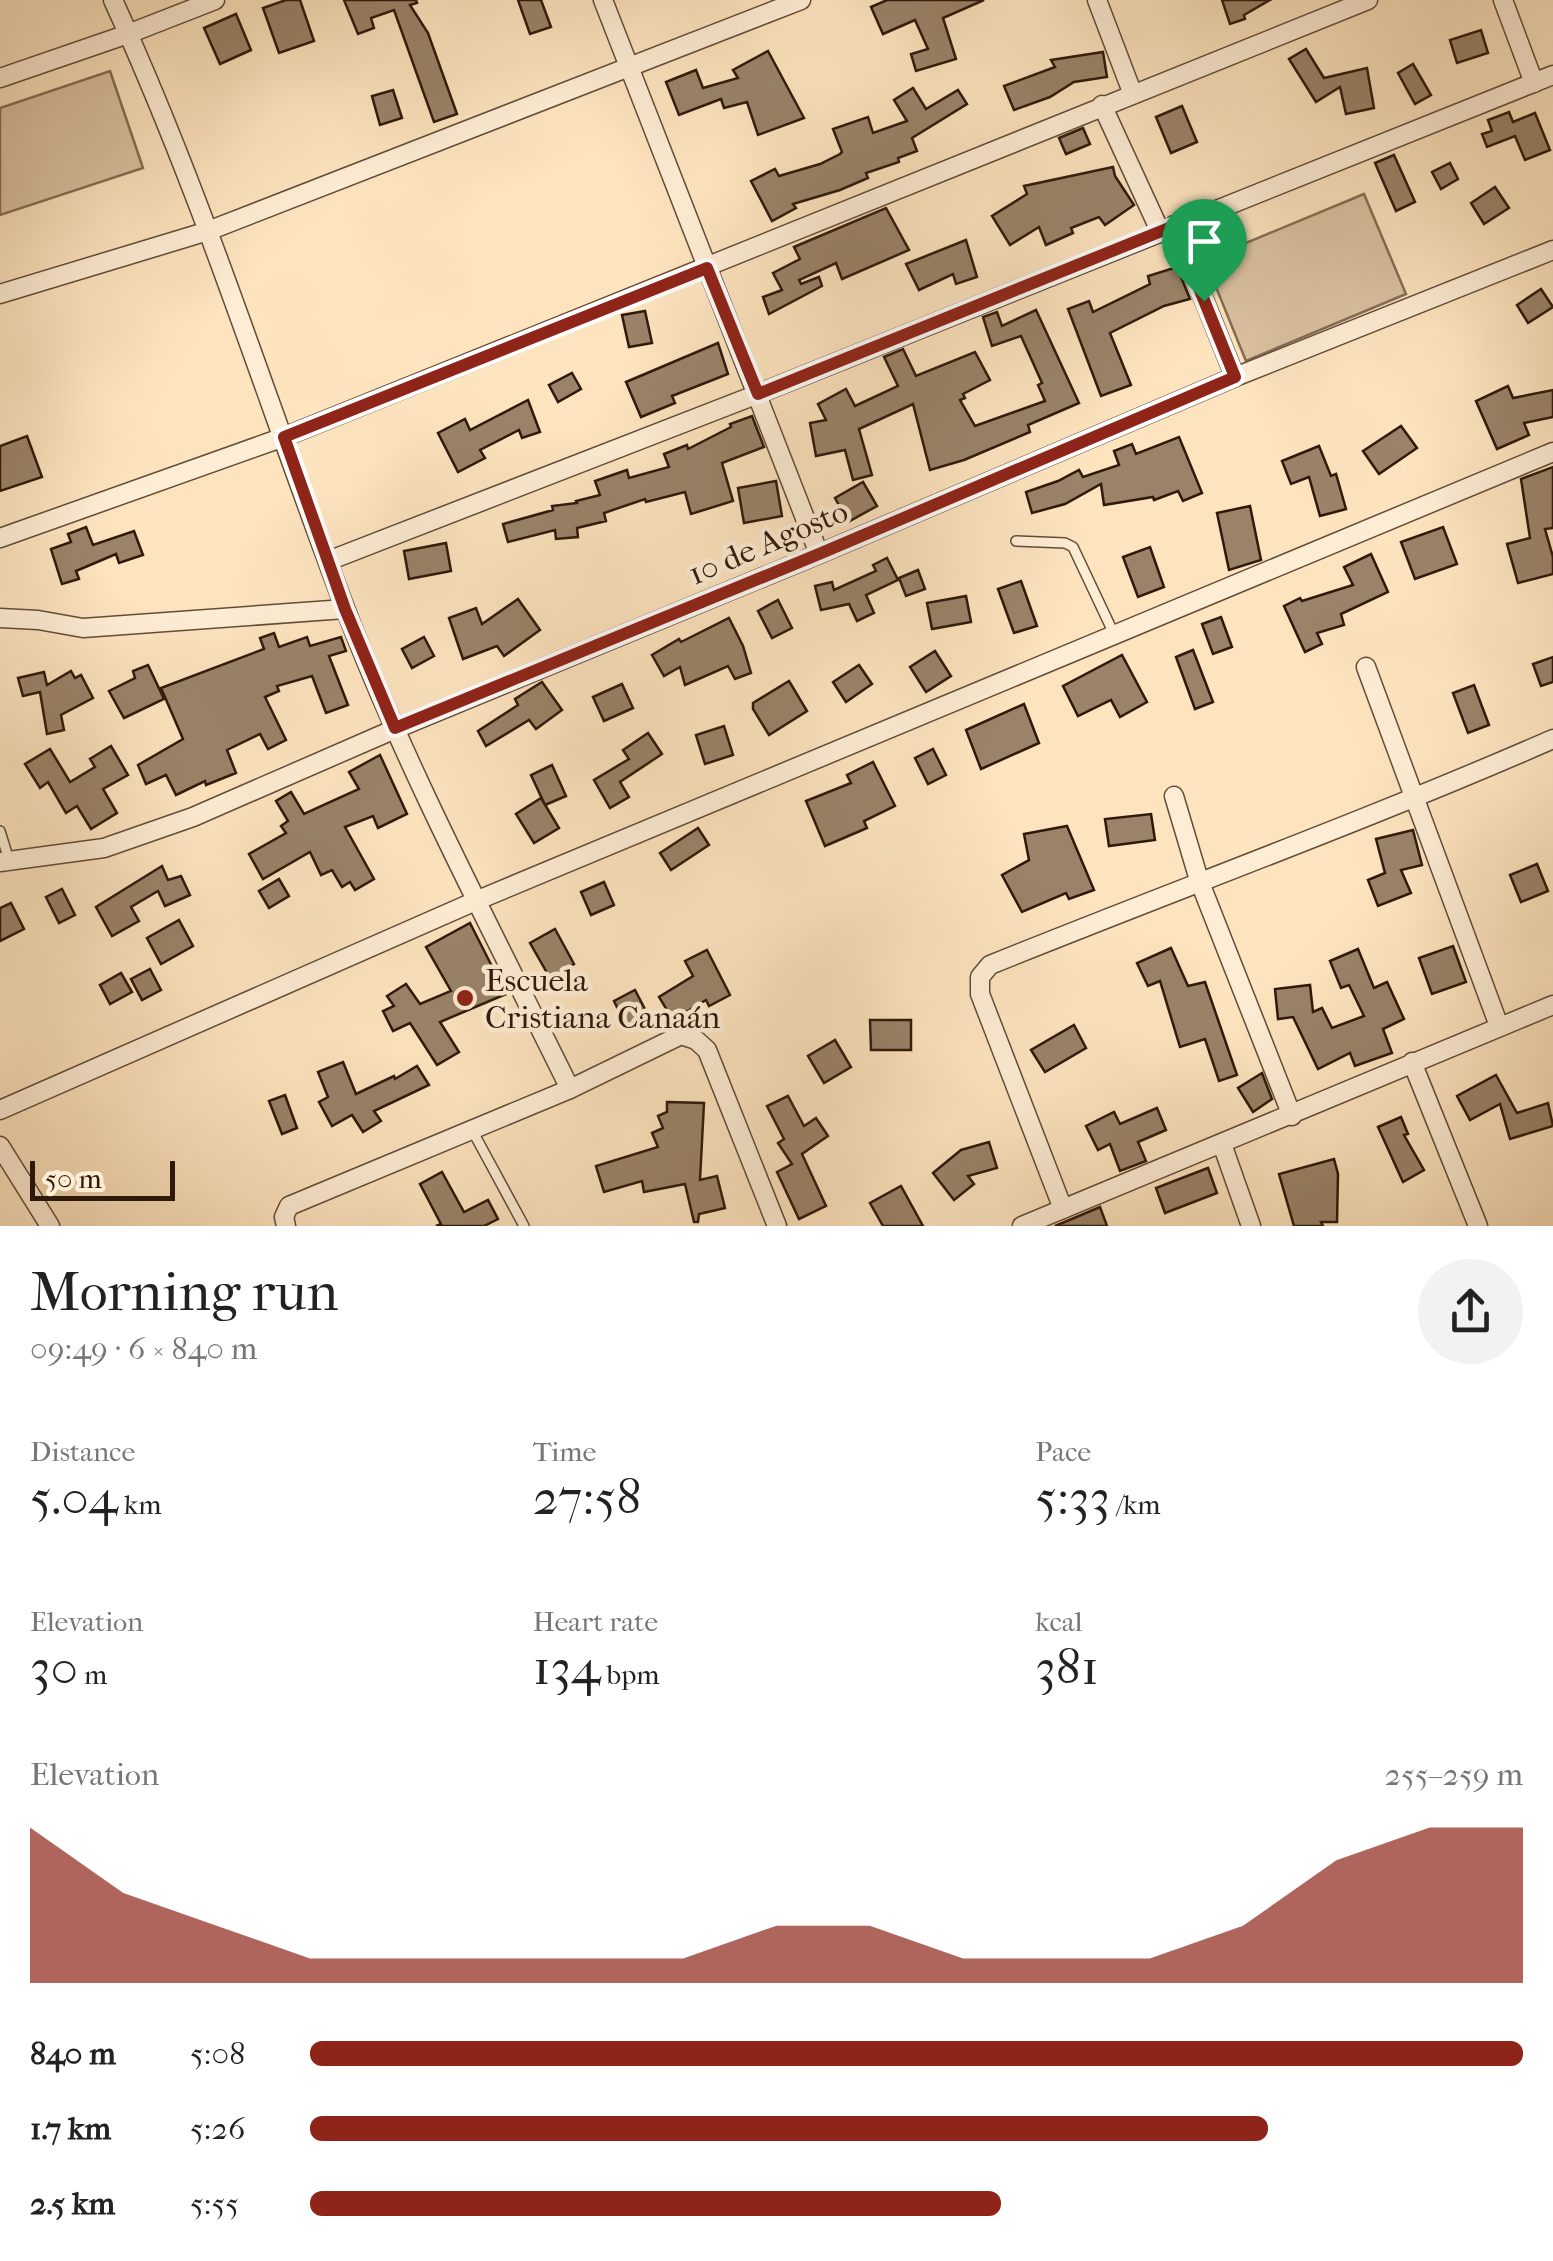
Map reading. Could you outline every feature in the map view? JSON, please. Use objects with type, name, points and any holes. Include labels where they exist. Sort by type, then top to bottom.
[{"type":"street","points":[[112,0],[208,230],[345,609],[395,728],[570,1089]]},
{"type":"street","points":[[0,78],[215,0]]},
{"type":"street","points":[[604,0],[819,554]]},
{"type":"street","points":[[0,294],[208,230],[802,0]]},
{"type":"street","points":[[1097,0],[1132,92]]},
{"type":"street","points":[[0,538],[284,437],[1368,0]]},
{"type":"street","points":[[1502,0],[1534,83]]},
{"type":"street","points":[[328,561],[758,394],[1553,76]]},
{"type":"street","points":[[1102,104],[1167,228],[1235,377]]},
{"type":"street","name":"10 de Agosto","points":[[5,861],[104,848],[150,834],[1235,377],[1553,250]]},
{"type":"street","points":[[0,1110],[478,900],[1553,452]]},
{"type":"street","points":[[0,618],[83,628],[345,609]]},
{"type":"street","points":[[1366,667],[1498,1026]]},
{"type":"street","points":[[1062,1209],[980,994],[980,978],[990,965],[1199,880],[1415,800],[1553,739]]},
{"type":"street","points":[[1174,796],[1199,880],[1292,1116]]},
{"type":"street","points":[[1022,1226],[1553,1005]]},
{"type":"street","points":[[286,1226],[284,1217],[290,1206],[570,1089],[681,1035],[696,1040],[707,1050],[777,1226]]},
{"type":"street","points":[[1412,1062],[1478,1226]]},
{"type":"street","points":[[1222,1144],[1252,1226]]},
{"type":"street","points":[[0,1146],[50,1226]]},
{"type":"lane","points":[[1016,541],[1073,547],[1114,634]]},
{"type":"lane","points":[[0,831],[5,861]]},
{"type":"lane","points":[[472,1130],[524,1226]]},
{"type":"shaded area","points":[[110,71],[143,168],[0,215],[0,108]]},
{"type":"shaded area","points":[[1364,194],[1406,294],[1246,361],[1205,260]]},
{"type":"building","points":[[300,0],[314,41],[279,53],[263,8]]},
{"type":"building","points":[[344,0],[416,0],[410,5],[428,33],[457,114],[434,122],[394,10],[371,18],[374,28],[358,34]]},
{"type":"building","points":[[518,0],[541,0],[551,27],[530,34]]},
{"type":"building","points":[[887,0],[984,0],[943,18],[956,59],[916,71],[911,54],[928,49],[915,20],[883,34],[871,7]]},
{"type":"building","points":[[1222,0],[1270,0],[1244,15],[1245,19],[1230,24]]},
{"type":"building","points":[[236,14],[251,50],[220,64],[204,28]]},
{"type":"building","points":[[1481,30],[1488,53],[1457,63],[1450,40]]},
{"type":"building","points":[[1306,49],[1324,78],[1367,68],[1374,108],[1346,114],[1340,87],[1316,102],[1289,59]]},
{"type":"building","points":[[768,51],[804,118],[758,135],[747,102],[724,108],[721,99],[679,115],[666,82],[696,70],[703,88],[738,78],[733,70]]},
{"type":"building","points":[[1103,52],[1107,77],[1074,82],[1050,97],[1014,110],[1004,86],[1055,67],[1051,60]]},
{"type":"building","points":[[1413,64],[1431,95],[1415,104],[1398,73]]},
{"type":"building","points":[[913,88],[926,109],[958,90],[967,104],[912,138],[917,151],[898,158],[899,162],[866,173],[868,178],[840,190],[793,204],[796,208],[772,221],[751,181],[775,169],[779,176],[840,154],[833,129],[868,117],[873,133],[907,121],[894,100]]},
{"type":"building","points":[[393,90],[402,118],[380,125],[372,96]]},
{"type":"building","points":[[1182,106],[1197,142],[1171,153],[1156,117]]},
{"type":"building","points":[[1509,112],[1513,122],[1535,113],[1550,150],[1525,160],[1515,136],[1487,147],[1482,134],[1492,131],[1488,120]]},
{"type":"building","points":[[1083,128],[1090,144],[1066,154],[1059,138]]},
{"type":"building","points":[[1394,155],[1415,202],[1396,211],[1375,163]]},
{"type":"building","points":[[1450,163],[1458,179],[1441,189],[1432,172]]},
{"type":"building","points":[[1113,167],[1134,205],[1105,225],[1099,217],[1071,228],[1073,233],[1046,245],[1039,227],[1010,245],[992,216],[1027,194],[1024,186]]},
{"type":"building","points":[[1495,187],[1509,208],[1484,224],[1471,203]]},
{"type":"building","points":[[886,208],[909,250],[842,279],[836,263],[799,280],[801,284],[819,277],[822,286],[769,314],[763,297],[782,290],[773,273],[800,259],[794,247]]},
{"type":"building","points":[[966,240],[977,277],[956,284],[953,274],[919,290],[906,264]]},
{"type":"building","points":[[1177,267],[1190,299],[1164,306],[1110,333],[1131,385],[1101,396],[1068,309],[1089,301],[1093,312],[1150,284],[1148,276]]},
{"type":"building","points":[[1541,289],[1553,307],[1528,323],[1517,305]]},
{"type":"building","points":[[1036,310],[1079,403],[1028,425],[1030,432],[930,470],[913,404],[859,429],[872,475],[853,480],[845,450],[816,456],[810,423],[826,420],[818,404],[846,389],[855,406],[898,386],[884,357],[903,349],[916,376],[975,352],[990,380],[963,394],[965,398],[960,400],[975,426],[1045,401],[1038,385],[1042,383],[1021,336],[992,346],[983,317],[997,312],[1002,326]]},
{"type":"building","points":[[645,311],[652,343],[629,347],[622,315]]},
{"type":"building","points":[[718,343],[728,374],[672,396],[675,403],[641,417],[626,382]]},
{"type":"building","points":[[572,373],[581,389],[558,402],[549,385]]},
{"type":"building","points":[[1508,386],[1513,398],[1553,390],[1553,417],[1524,423],[1529,435],[1497,449],[1476,401]]},
{"type":"building","points":[[528,400],[540,432],[522,438],[519,430],[480,450],[485,458],[458,472],[438,433],[465,419],[470,430]]},
{"type":"building","points":[[752,416],[764,447],[722,463],[733,501],[691,514],[685,492],[646,502],[645,499],[604,513],[606,521],[577,528],[578,537],[556,539],[555,530],[508,542],[503,524],[553,510],[552,506],[600,495],[595,481],[627,470],[629,478],[669,467],[664,454],[687,445],[688,449]]},
{"type":"building","points":[[1401,426],[1417,448],[1379,474],[1363,451]]},
{"type":"building","points":[[27,436],[42,477],[0,491],[0,446]]},
{"type":"building","points":[[1179,437],[1202,493],[1183,501],[1178,491],[1154,500],[1153,497],[1104,505],[1101,484],[1065,504],[1032,513],[1026,492],[1079,470],[1083,477],[1119,465],[1114,451],[1132,444],[1136,454]]},
{"type":"building","points":[[1319,446],[1331,476],[1336,474],[1346,509],[1320,516],[1309,477],[1291,484],[1282,461]]},
{"type":"building","points":[[1553,467],[1553,528],[1545,529],[1553,574],[1518,583],[1507,544],[1530,538],[1521,479]]},
{"type":"building","points":[[776,481],[782,516],[744,523],[738,488]]},
{"type":"building","points":[[863,482],[877,506],[848,522],[835,498]]},
{"type":"building","points":[[1250,506],[1261,560],[1229,570],[1217,513]]},
{"type":"building","points":[[86,527],[93,545],[134,531],[143,555],[119,563],[116,554],[76,571],[79,579],[62,584],[51,549],[71,542],[68,534]]},
{"type":"building","points":[[1443,527],[1457,564],[1415,579],[1401,542]]},
{"type":"building","points":[[446,543],[451,571],[409,579],[404,551]]},
{"type":"building","points":[[1150,547],[1164,587],[1138,597],[1123,557]]},
{"type":"building","points":[[1371,554],[1388,592],[1341,614],[1344,625],[1317,633],[1322,644],[1305,652],[1284,606],[1353,585],[1344,567]]},
{"type":"building","points":[[887,558],[898,580],[866,595],[874,613],[857,621],[849,604],[821,610],[815,586],[832,582],[834,590],[876,571],[873,565]]},
{"type":"building","points":[[918,570],[925,589],[906,596],[899,578]]},
{"type":"building","points":[[1021,581],[1037,626],[1014,633],[998,589]]},
{"type":"building","points":[[966,596],[971,622],[932,629],[927,603]]},
{"type":"building","points":[[518,599],[540,630],[504,656],[497,646],[463,659],[449,618],[476,608],[482,624]]},
{"type":"building","points":[[778,600],[792,628],[772,638],[758,611]]},
{"type":"building","points":[[1221,617],[1232,647],[1213,654],[1202,624]]},
{"type":"building","points":[[729,618],[751,673],[735,679],[728,666],[685,685],[680,667],[664,676],[652,655]]},
{"type":"building","points":[[274,633],[279,647],[307,637],[310,646],[341,637],[346,651],[329,656],[348,705],[326,713],[312,676],[277,686],[279,691],[265,697],[286,740],[268,749],[260,734],[227,750],[236,773],[206,785],[205,781],[176,795],[166,775],[146,784],[138,765],[183,739],[161,688],[264,649],[260,638]]},
{"type":"building","points":[[424,637],[434,656],[412,668],[402,649]]},
{"type":"building","points":[[1193,650],[1213,702],[1195,709],[1176,657]]},
{"type":"building","points":[[935,651],[951,676],[926,692],[910,667]]},
{"type":"building","points":[[1122,655],[1147,702],[1120,717],[1111,700],[1078,716],[1063,686]]},
{"type":"building","points":[[1553,657],[1553,682],[1541,686],[1533,664]]},
{"type":"building","points":[[148,665],[164,699],[124,718],[109,691],[135,678],[133,671]]},
{"type":"building","points":[[859,665],[872,684],[846,702],[833,682]]},
{"type":"building","points":[[71,671],[75,678],[81,675],[93,698],[61,715],[64,730],[47,734],[40,692],[23,696],[18,678],[44,672],[47,685]]},
{"type":"building","points":[[789,681],[807,711],[769,735],[753,703]]},
{"type":"building","points":[[542,682],[562,710],[536,729],[529,720],[486,746],[478,731],[518,705],[515,699]]},
{"type":"building","points":[[622,684],[633,708],[604,721],[593,697]]},
{"type":"building","points":[[1474,685],[1489,725],[1468,733],[1453,693]]},
{"type":"building","points":[[1024,704],[1039,743],[981,769],[966,730]]},
{"type":"building","points":[[724,726],[733,755],[705,764],[696,735]]},
{"type":"building","points":[[648,733],[662,754],[620,782],[629,797],[610,808],[594,780],[629,759],[623,750]]},
{"type":"building","points":[[111,746],[128,775],[103,789],[117,813],[91,829],[77,806],[66,813],[48,782],[40,788],[25,764],[50,749],[70,782],[95,767],[90,759]]},
{"type":"building","points":[[933,749],[946,775],[928,784],[915,758]]},
{"type":"building","points":[[380,755],[407,814],[378,828],[373,816],[345,827],[374,879],[355,890],[350,882],[342,887],[332,870],[321,875],[310,852],[263,879],[249,854],[286,833],[281,826],[288,821],[276,801],[291,792],[304,814],[359,789],[349,772]]},
{"type":"building","points":[[873,762],[895,806],[864,821],[867,828],[825,846],[806,801],[851,783],[847,775]]},
{"type":"building","points":[[552,765],[566,796],[545,805],[531,775]]},
{"type":"building","points":[[541,798],[559,828],[534,843],[516,814]]},
{"type":"building","points":[[1151,814],[1155,840],[1109,846],[1105,819]]},
{"type":"building","points":[[1067,826],[1094,890],[1069,899],[1066,893],[1022,912],[1002,875],[1029,860],[1024,834]]},
{"type":"building","points":[[698,828],[709,845],[671,870],[660,853]]},
{"type":"building","points":[[1413,830],[1422,865],[1401,870],[1411,893],[1378,906],[1368,880],[1385,873],[1376,839]]},
{"type":"building","points":[[1537,864],[1548,891],[1521,902],[1510,875]]},
{"type":"building","points":[[162,866],[168,880],[181,876],[190,895],[165,906],[158,891],[131,907],[139,921],[112,936],[96,907]]},
{"type":"building","points":[[279,879],[289,896],[269,908],[259,891]]},
{"type":"building","points":[[604,882],[614,905],[591,915],[581,892]]},
{"type":"building","points":[[62,889],[75,915],[59,923],[46,897]]},
{"type":"building","points":[[11,903],[24,929],[0,941],[0,908]]},
{"type":"building","points":[[179,920],[193,946],[161,964],[147,938]]},
{"type":"building","points":[[470,923],[506,994],[440,1022],[459,1052],[437,1065],[410,1023],[393,1031],[383,1011],[394,1006],[387,996],[406,984],[420,1004],[451,991],[426,947]]},
{"type":"building","points":[[555,929],[574,964],[550,978],[530,943]]},
{"type":"building","points":[[1453,946],[1466,982],[1432,994],[1419,958]]},
{"type":"building","points":[[1171,948],[1188,986],[1205,982],[1237,1075],[1219,1081],[1205,1039],[1180,1047],[1160,981],[1148,986],[1137,963]]},
{"type":"building","points":[[1358,949],[1374,988],[1387,982],[1404,1019],[1383,1029],[1392,1053],[1355,1066],[1350,1053],[1318,1069],[1293,1017],[1278,1019],[1275,989],[1310,985],[1313,1012],[1322,1008],[1332,1028],[1364,1016],[1349,985],[1341,988],[1330,961]]},
{"type":"building","points":[[707,950],[730,995],[709,1006],[706,1000],[673,1020],[659,997],[693,976],[685,961]]},
{"type":"building","points":[[150,969],[161,990],[142,1000],[131,979]]},
{"type":"building","points":[[121,973],[132,992],[110,1004],[100,985]]},
{"type":"building","points":[[635,990],[649,1017],[627,1028],[614,1001]]},
{"type":"building","points":[[870,1020],[911,1020],[911,1050],[871,1050]]},
{"type":"building","points":[[1074,1025],[1086,1048],[1045,1072],[1031,1050]]},
{"type":"building","points":[[835,1040],[851,1067],[824,1083],[808,1056]]},
{"type":"building","points":[[343,1062],[356,1094],[417,1066],[429,1085],[374,1111],[381,1121],[363,1132],[352,1115],[332,1126],[319,1102],[328,1097],[318,1072]]},
{"type":"building","points":[[1262,1073],[1272,1099],[1253,1112],[1238,1088]]},
{"type":"building","points":[[1496,1075],[1517,1113],[1548,1103],[1553,1126],[1510,1139],[1500,1104],[1470,1120],[1457,1096]]},
{"type":"building","points":[[285,1095],[297,1128],[282,1134],[269,1101]]},
{"type":"building","points":[[788,1096],[804,1126],[816,1118],[828,1136],[802,1154],[826,1206],[799,1219],[777,1172],[792,1164],[778,1143],[784,1139],[767,1106]]},
{"type":"building","points":[[667,1102],[704,1103],[700,1180],[717,1176],[725,1208],[699,1214],[698,1222],[694,1222],[685,1184],[644,1192],[642,1181],[604,1192],[596,1166],[658,1147],[652,1133],[663,1128],[658,1116],[667,1112]]},
{"type":"building","points":[[1157,1108],[1166,1130],[1138,1142],[1146,1161],[1120,1171],[1110,1144],[1098,1150],[1086,1126],[1114,1112],[1120,1124]]},
{"type":"building","points":[[1401,1117],[1408,1134],[1404,1135],[1424,1170],[1403,1182],[1378,1127]]},
{"type":"building","points":[[989,1142],[997,1168],[968,1176],[974,1184],[954,1200],[933,1173],[961,1150]]},
{"type":"building","points":[[1334,1159],[1338,1174],[1337,1222],[1294,1226],[1279,1174]]},
{"type":"building","points":[[1208,1168],[1217,1193],[1165,1213],[1156,1188]]},
{"type":"building","points":[[442,1172],[464,1212],[488,1200],[498,1219],[484,1226],[436,1226],[441,1224],[420,1184]]},
{"type":"building","points":[[901,1186],[923,1226],[883,1226],[870,1203]]},
{"type":"building","points":[[1100,1207],[1107,1226],[1055,1226],[1067,1221]]},
{"type":"place","name":"Escuela Cristiana Canaán","points":[[465,998]]},
{"type":"route","points":[[1174,226],[1204,301],[1235,377],[395,728],[345,609],[284,437],[707,268],[758,394],[1174,226]]}]
